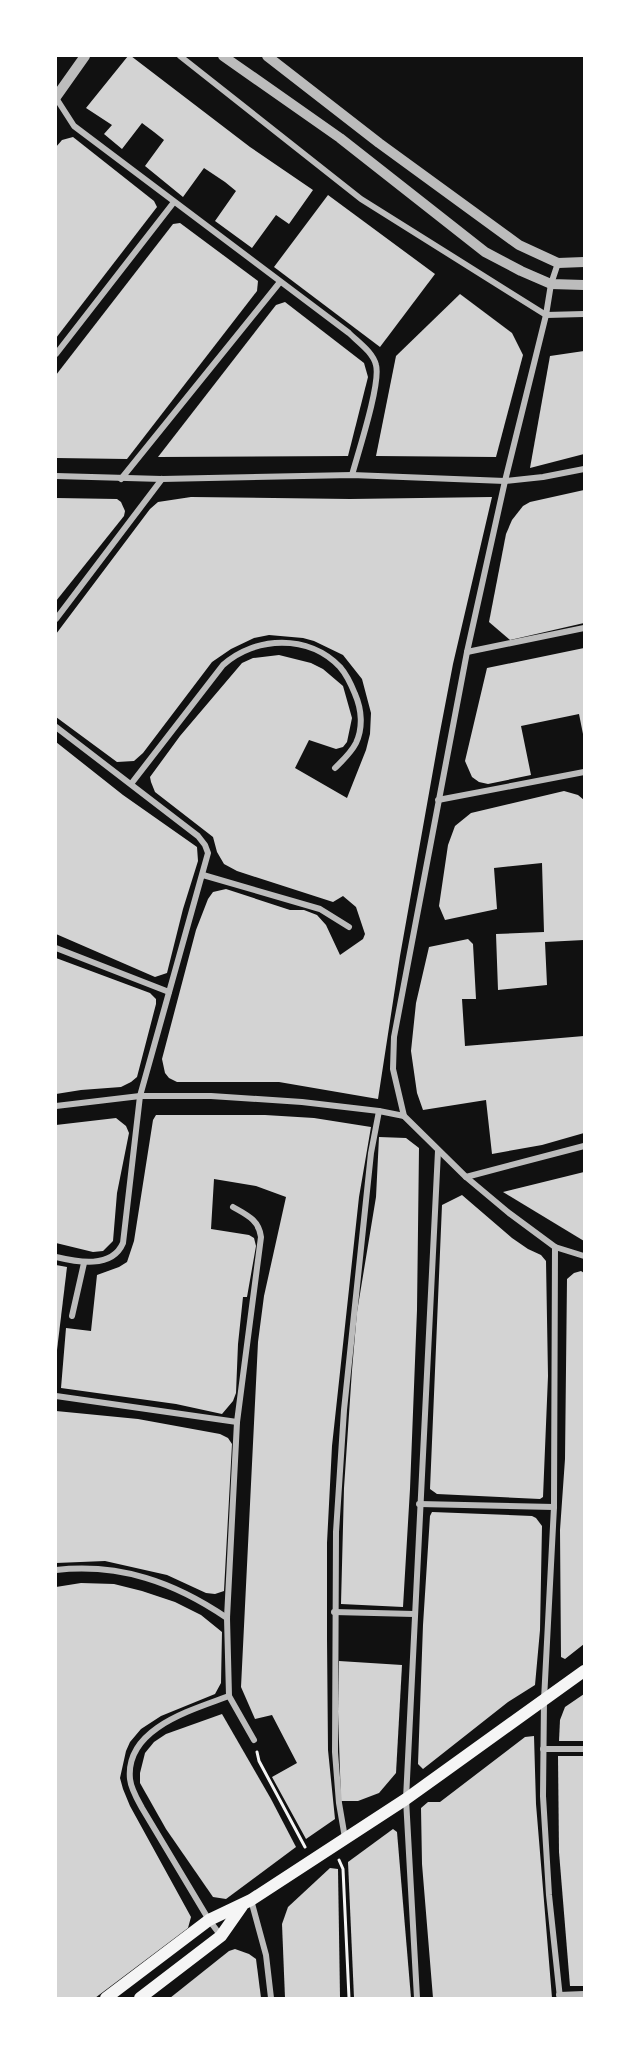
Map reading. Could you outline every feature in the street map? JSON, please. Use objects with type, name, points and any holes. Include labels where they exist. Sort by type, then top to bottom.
[{"type":"main road","points":[[106,1998],[209,1920],[247,1902],[406,1799],[585,1671]]},
{"type":"main road","points":[[140,1998],[221,1936],[247,1902]]},
{"type":"street","points":[[85,56],[56,98],[74,126],[349,333],[373,357],[376,365],[376,384],[352,475]]},
{"type":"street","points":[[180,56],[361,199],[546,315],[585,314]]},
{"type":"street","points":[[223,56],[340,138],[485,252],[550,284],[585,285]]},
{"type":"street","points":[[267,56],[379,143],[519,245],[558,263],[585,262]]},
{"type":"street","points":[[56,354],[174,202]]},
{"type":"street","points":[[558,263],[550,284],[546,315],[505,481],[467,652],[394,1037],[393,1069],[404,1116],[438,1151],[509,1213],[555,1247],[585,1256]]},
{"type":"street","points":[[121,478],[280,282]]},
{"type":"street","points":[[56,476],[162,478],[352,475],[505,481],[585,469]]},
{"type":"street","points":[[56,619],[162,478]]},
{"type":"street","points":[[467,652],[585,628]]},
{"type":"street","points":[[131,784],[223,664],[235,654],[255,645],[267,644],[307,646],[329,658],[346,675],[357,698],[361,723],[359,735],[351,752],[335,768]]},
{"type":"street","points":[[56,727],[202,840],[208,853],[140,1096],[123,1243],[117,1252],[109,1257],[84,1263],[56,1257]]},
{"type":"street","points":[[438,800],[585,772]]},
{"type":"street","points":[[203,875],[320,909],[349,927]]},
{"type":"street","points":[[56,948],[169,992]]},
{"type":"street","points":[[56,1106],[140,1096],[257,1097],[380,1111],[404,1116]]},
{"type":"street","points":[[345,1838],[339,1803],[335,1752],[336,1532],[344,1410],[371,1153],[380,1111]]},
{"type":"street","points":[[466,1177],[585,1146]]},
{"type":"street","points":[[417,1998],[406,1799],[438,1151]]},
{"type":"street","points":[[233,1208],[254,1220],[260,1229],[261,1238],[237,1422],[227,1618],[229,1696],[254,1740]]},
{"type":"street","points":[[555,1247],[554,1508],[544,1700],[543,1796],[559,1997],[585,1994]]},
{"type":"street","points":[[72,1316],[84,1263]]},
{"type":"street","points":[[56,1396],[237,1422]]},
{"type":"street","points":[[419,1504],[554,1508]]},
{"type":"street","points":[[56,1570],[97,1568],[117,1570],[152,1580],[195,1598],[227,1618]]},
{"type":"street","points":[[334,1612],[414,1614]]},
{"type":"street","points":[[221,1936],[209,1920],[133,1791],[130,1768],[138,1747],[156,1729],[180,1715],[229,1696]]},
{"type":"street","points":[[543,1749],[585,1749]]},
{"type":"street","points":[[247,1902],[266,1955],[271,1998]]},
{"type":"path","points":[[254,1740],[259,1761],[311,1860]]},
{"type":"path","points":[[333,1845],[343,1869],[349,1998]]},
{"type":"building","points":[[128,56],[250,147],[313,190],[289,224],[276,215],[252,248],[215,221],[236,191],[225,182],[204,168],[183,197],[145,166],[164,140],[154,132],[142,123],[122,149],[104,134],[112,125],[86,108]]},
{"type":"building","points":[[73,137],[154,201],[157,207],[56,338],[56,147],[62,140]]},
{"type":"building","points":[[328,195],[435,274],[380,347],[274,267]]},
{"type":"building","points":[[180,223],[258,281],[257,291],[127,459],[56,458],[56,375],[173,224]]},
{"type":"building","points":[[460,294],[512,333],[523,355],[496,457],[376,456],[396,356]]},
{"type":"building","points":[[285,302],[364,363],[368,377],[348,456],[158,457],[276,305]]},
{"type":"building","points":[[584,351],[584,454],[530,468],[550,356]]},
{"type":"building","points":[[584,490],[584,623],[510,640],[489,622],[506,534],[512,520],[523,506],[530,502]]},
{"type":"building","points":[[191,497],[350,499],[492,497],[453,664],[439,737],[400,956],[378,1099],[279,1082],[177,1082],[165,1073],[162,1059],[196,930],[213,892],[226,889],[290,910],[304,910],[317,915],[326,925],[340,955],[363,939],[365,934],[356,907],[343,896],[333,902],[237,871],[224,864],[217,852],[213,837],[155,792],[150,777],[180,736],[242,663],[253,658],[279,655],[311,663],[323,669],[343,686],[352,718],[347,742],[343,747],[336,749],[309,740],[295,768],[347,798],[366,750],[370,734],[371,713],[362,679],[343,655],[303,638],[269,635],[254,638],[231,649],[212,662],[143,753],[134,761],[117,762],[56,717],[56,634],[150,509],[158,502]]},
{"type":"building","points":[[56,498],[117,499],[125,511],[124,516],[56,601]]},
{"type":"building","points":[[584,648],[584,739],[579,714],[521,726],[531,775],[488,784],[472,777],[465,761],[487,668]]},
{"type":"building","points":[[56,742],[123,795],[197,847],[198,861],[167,973],[155,977],[56,934]]},
{"type":"building","points":[[564,791],[578,795],[584,800],[584,940],[545,942],[547,985],[498,990],[496,934],[544,932],[542,863],[494,868],[497,909],[445,920],[439,906],[448,845],[455,826],[471,813]]},
{"type":"building","points":[[468,939],[473,944],[476,999],[462,999],[465,1046],[584,1036],[584,1133],[542,1145],[492,1154],[486,1100],[423,1110],[417,1093],[411,1051],[416,1003],[429,947]]},
{"type":"building","points":[[56,958],[150,993],[156,999],[137,1077],[131,1082],[121,1087],[56,1094]]},
{"type":"building","points":[[156,1115],[265,1115],[314,1118],[371,1127],[359,1197],[332,1446],[327,1543],[327,1639],[328,1750],[335,1819],[306,1839],[272,1777],[297,1763],[272,1715],[255,1719],[241,1687],[258,1342],[264,1296],[286,1197],[256,1186],[214,1179],[211,1229],[249,1235],[254,1238],[256,1246],[247,1297],[243,1297],[236,1393],[233,1401],[222,1414],[176,1404],[61,1388],[66,1328],[91,1331],[97,1275],[127,1262],[134,1241],[153,1120]]},
{"type":"building","points":[[116,1118],[126,1126],[129,1133],[117,1193],[113,1241],[103,1251],[93,1252],[56,1243],[56,1125]]},
{"type":"building","points":[[379,1137],[406,1138],[419,1148],[417,1310],[403,1607],[341,1604],[344,1488],[352,1370],[357,1312],[376,1197]]},
{"type":"building","points":[[584,1172],[584,1241],[503,1192]]},
{"type":"building","points":[[462,1195],[512,1238],[541,1255],[546,1261],[548,1376],[543,1497],[540,1499],[437,1494],[430,1489],[442,1205]]},
{"type":"building","points":[[56,1265],[67,1267],[57,1350],[56,1350]]},
{"type":"building","points":[[581,1271],[584,1273],[584,1644],[565,1659],[561,1657],[560,1530],[565,1459],[567,1279]]},
{"type":"building","points":[[56,1411],[138,1419],[220,1434],[228,1438],[232,1444],[224,1591],[215,1594],[206,1593],[167,1575],[105,1561],[56,1563]]},
{"type":"building","points":[[432,1512],[536,1518],[542,1526],[540,1630],[535,1685],[508,1702],[423,1769],[418,1764],[423,1625]]},
{"type":"building","points":[[81,1583],[114,1584],[142,1591],[175,1602],[201,1615],[222,1632],[221,1683],[215,1694],[161,1716],[141,1729],[126,1751],[120,1778],[130,1806],[191,1917],[188,1928],[95,1998],[56,1998],[56,1587]]},
{"type":"building","points":[[339,1661],[402,1665],[396,1773],[379,1793],[358,1801],[341,1801]]},
{"type":"building","points":[[584,1694],[584,1741],[559,1741],[560,1720],[565,1707]]},
{"type":"building","points":[[222,1714],[296,1847],[226,1899],[213,1897],[166,1829],[140,1783],[145,1753],[154,1742],[166,1734]]},
{"type":"building","points":[[534,1736],[536,1804],[552,1998],[433,1998],[422,1864],[421,1808],[428,1802],[440,1802],[525,1737]]},
{"type":"building","points":[[558,1756],[584,1756],[584,1986],[570,1986],[559,1852]]},
{"type":"building","points":[[393,1829],[397,1832],[411,1998],[354,1998],[348,1862]]},
{"type":"building","points":[[330,1868],[338,1869],[340,1998],[285,1998],[282,1924],[288,1907]]},
{"type":"building","points":[[235,1949],[256,1959],[261,1998],[170,1998],[229,1951]]}]
